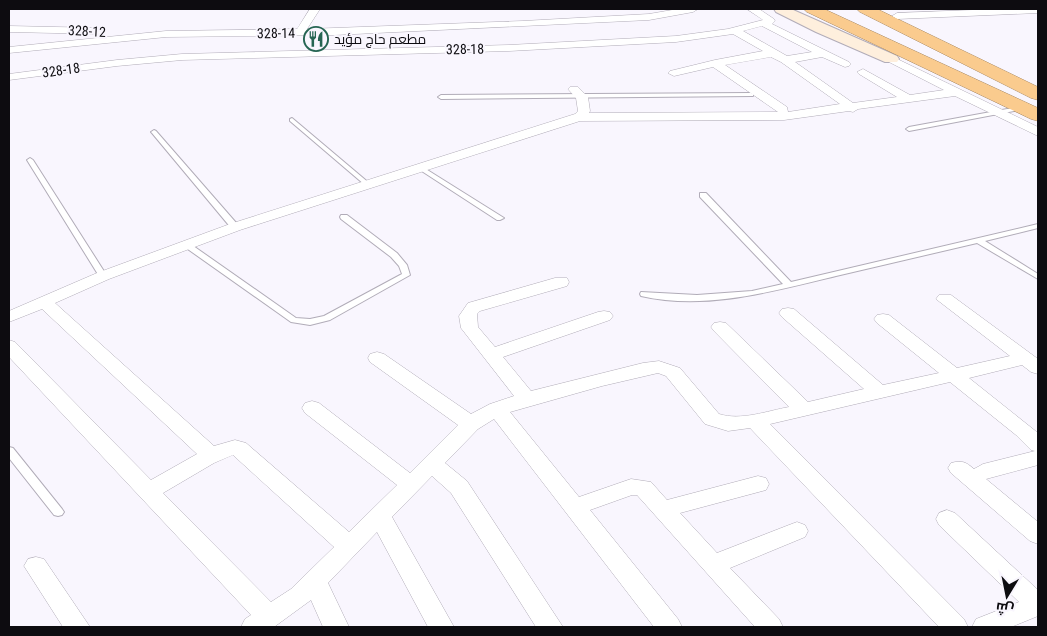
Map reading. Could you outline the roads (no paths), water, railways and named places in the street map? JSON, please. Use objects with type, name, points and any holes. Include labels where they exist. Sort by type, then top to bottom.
[{"type":"highway","points":[[812,9],[1033,107]]},
{"type":"highway","points":[[838,9],[1033,107]]},
{"type":"highway","points":[[866,9],[1038,94]]},
{"type":"highway","points":[[891,59],[988,100],[1033,107]]},
{"type":"street","points":[[300,32],[316,9]]},
{"type":"street","points":[[598,9],[603,20]]},
{"type":"street","name":"328-14","points":[[166,34],[334,32],[529,36],[603,20],[649,17],[693,9]]},
{"type":"street","points":[[752,9],[765,16],[767,22],[823,54],[845,64]]},
{"type":"street","points":[[781,9],[821,29],[891,59],[1038,132]]},
{"type":"street","points":[[897,16],[1038,10]]},
{"type":"street","name":"328-18","points":[[9,77],[117,62],[182,57],[328,54],[529,36],[676,39],[734,30],[767,22]]},
{"type":"street","name":"328-12","points":[[9,29],[127,35],[166,34]]},
{"type":"street","points":[[734,30],[785,60],[853,108]]},
{"type":"street","points":[[328,54],[334,32]]},
{"type":"street","points":[[9,50],[127,35],[117,62]]},
{"type":"street","points":[[674,74],[715,63],[773,53]]},
{"type":"street","points":[[785,60],[823,54]]},
{"type":"street","points":[[715,63],[783,110]]},
{"type":"street","points":[[863,72],[909,99]]},
{"type":"street","points":[[9,318],[103,276],[235,226],[578,117],[784,116],[853,108],[956,92]]},
{"type":"street","points":[[578,93],[584,111],[578,117]]},
{"type":"street","points":[[527,399],[470,328],[466,319],[468,312],[474,307],[488,302],[561,282]]},
{"type":"street","points":[[944,300],[1031,364]]},
{"type":"street","points":[[45,303],[212,456]]},
{"type":"street","points":[[788,313],[880,393]]},
{"type":"street","points":[[491,355],[604,316]]},
{"type":"street","points":[[883,319],[1023,430],[1038,445]]},
{"type":"street","points":[[720,327],[804,410]]},
{"type":"street","points":[[9,346],[149,491],[261,622],[300,596],[471,424],[483,415],[497,409],[527,399],[643,369],[659,367],[673,372],[712,419],[728,424],[755,421],[954,375],[1031,364]]},
{"type":"street","points":[[376,358],[471,424]]},
{"type":"street","points":[[312,408],[411,485]]},
{"type":"street","points":[[497,409],[669,627]]},
{"type":"street","points":[[755,421],[955,627]]},
{"type":"street","points":[[149,491],[227,448],[235,447],[242,451],[349,546]]},
{"type":"street","points":[[983,472],[1038,458]]},
{"type":"street","points":[[432,464],[459,487],[550,627]]},
{"type":"street","points":[[959,468],[1038,535]]},
{"type":"street","points":[[662,510],[758,484]]},
{"type":"street","points":[[574,508],[631,487],[643,488],[770,627]]},
{"type":"street","points":[[380,516],[441,627]]},
{"type":"street","points":[[947,519],[1038,605],[997,625]]},
{"type":"street","points":[[712,565],[797,530]]},
{"type":"street","points":[[36,566],[77,627]]},
{"type":"street","points":[[315,581],[336,627]]},
{"type":"lane","points":[[441,97],[578,93],[751,95]]},
{"type":"lane","points":[[909,129],[996,112],[1033,107]]},
{"type":"lane","points":[[292,120],[367,184]]},
{"type":"lane","points":[[154,132],[235,226]]},
{"type":"lane","points":[[30,160],[103,276]]},
{"type":"lane","points":[[419,167],[500,218]]},
{"type":"lane","points":[[703,195],[789,285]]},
{"type":"lane","points":[[186,246],[294,320],[310,322],[327,318],[406,275],[404,265],[394,255],[344,217]]},
{"type":"lane","points":[[644,294],[697,298],[752,294],[1038,226]]},
{"type":"lane","points":[[978,240],[1038,277]]},
{"type":"lane","points":[[9,451],[58,512]]},
{"type":"place","name":"مطعم حاج مؤيد","points":[[316,39]]}]
